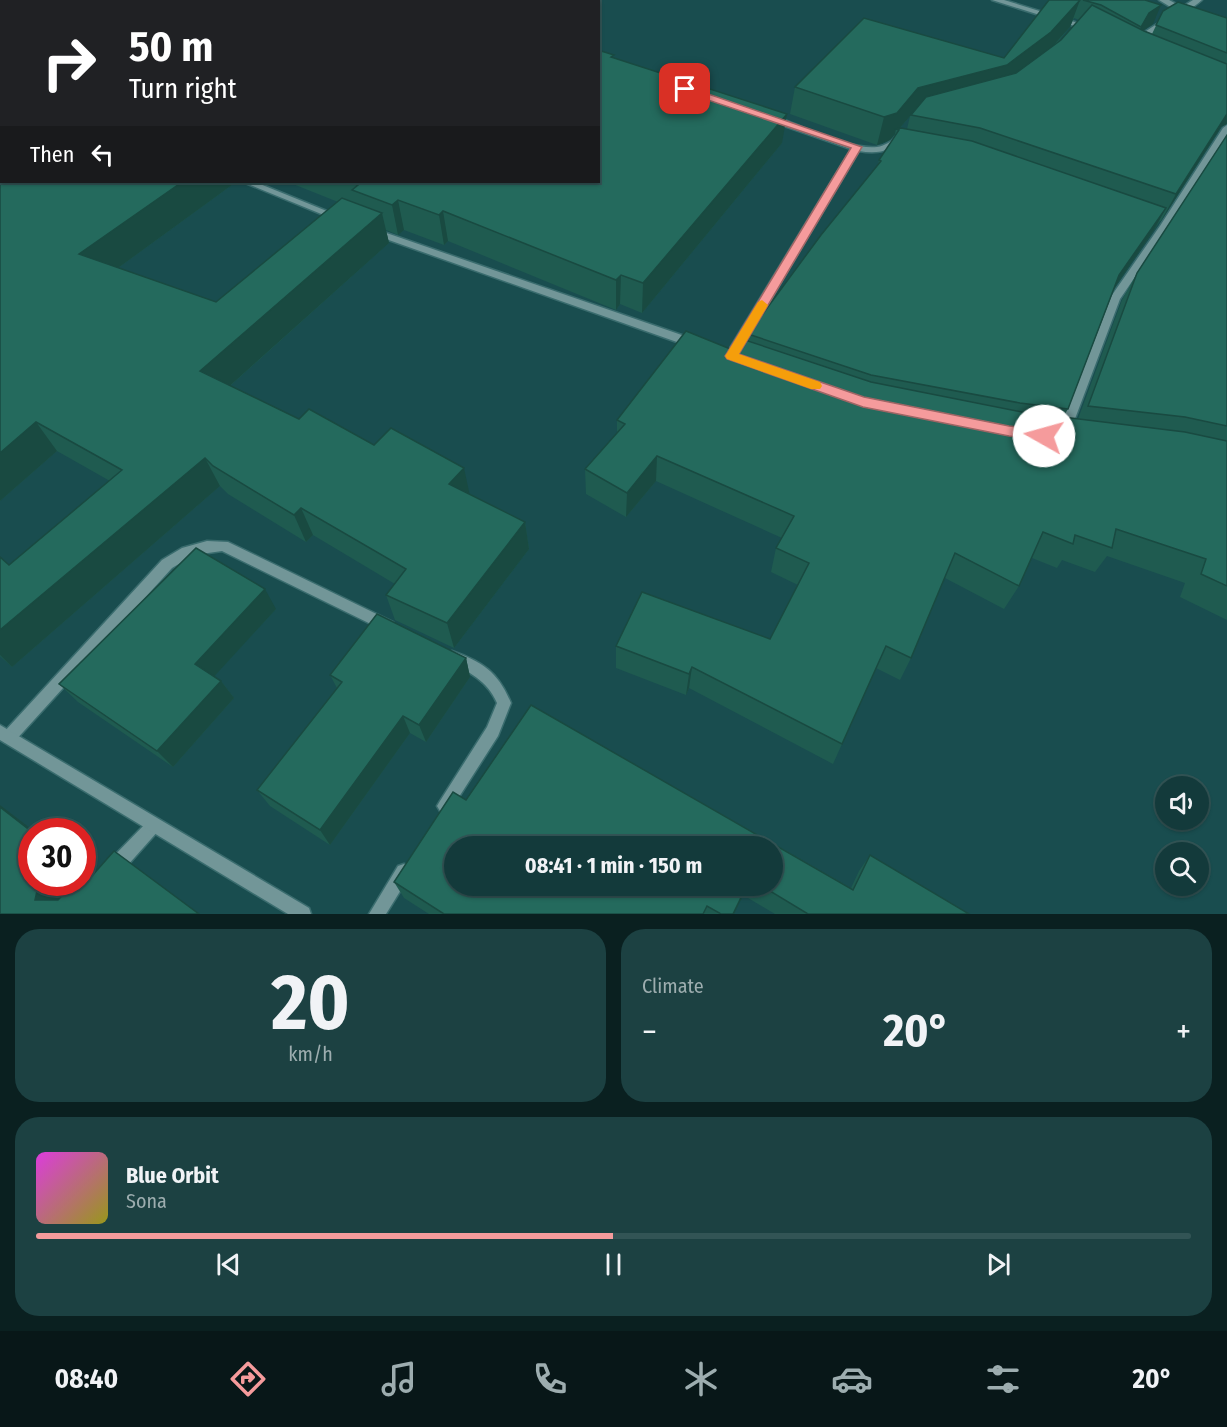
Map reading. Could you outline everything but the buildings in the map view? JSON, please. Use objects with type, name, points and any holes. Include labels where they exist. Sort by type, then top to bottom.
[{"type":"street","points":[[996,0],[1075,29],[1100,33]]},
{"type":"street","points":[[1163,0],[1184,12]]},
{"type":"street","points":[[1136,53],[1146,35],[1184,12],[1198,0]]},
{"type":"street","points":[[756,113],[857,147],[878,150],[894,144],[907,128]]},
{"type":"street","points":[[1062,438],[1114,298],[1164,228],[1227,128]]},
{"type":"street","points":[[894,144],[904,146]]},
{"type":"street","points":[[251,183],[433,254],[726,354],[857,147]]},
{"type":"street","points":[[1153,224],[1164,228]]},
{"type":"street","points":[[303,914],[4,734],[167,564],[180,554],[196,548],[223,546],[404,633]]},
{"type":"street","points":[[436,649],[489,675],[499,689],[504,703],[493,731],[438,818]]},
{"type":"street","points":[[101,882],[153,825]]},
{"type":"street","points":[[377,914],[414,856]]},
{"type":"slow traffic","points":[[762,305],[731,356],[816,386]]},
{"type":"route","points":[[685,89],[857,147],[731,356],[863,402],[1044,436]]}]
